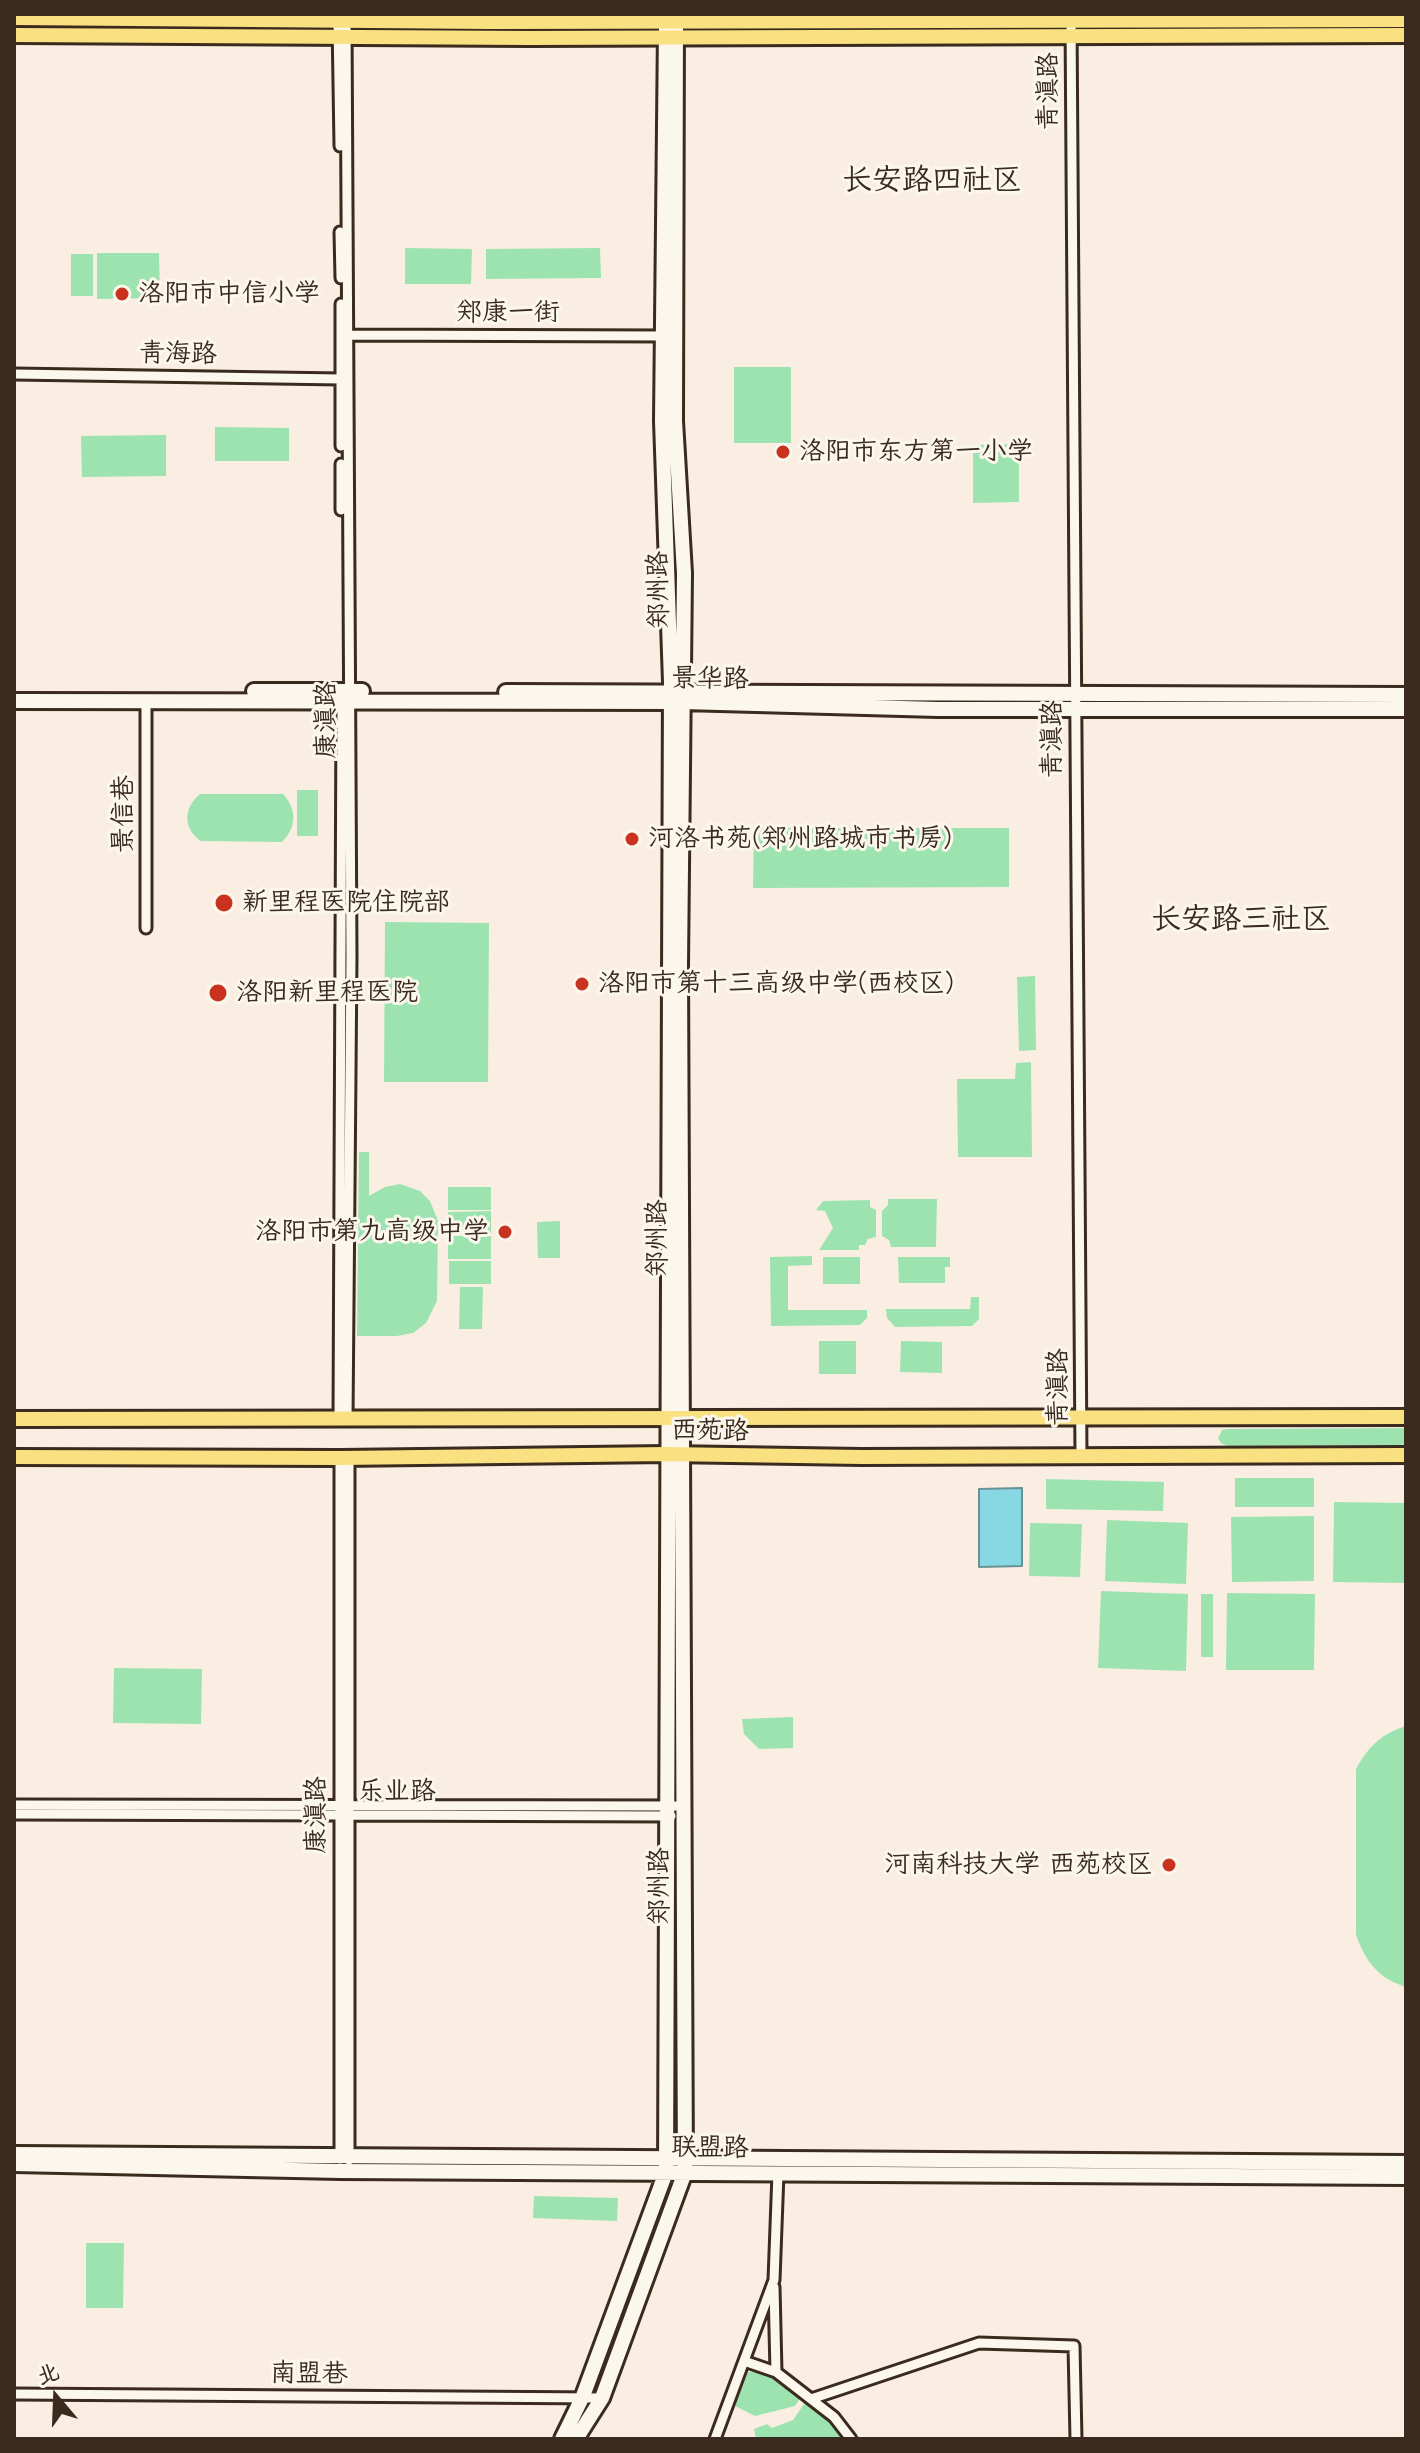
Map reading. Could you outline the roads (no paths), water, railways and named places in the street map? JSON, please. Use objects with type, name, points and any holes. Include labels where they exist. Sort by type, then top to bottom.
[{"type":"main road","points":[[14,18],[342,21],[671,17],[1406,20]]},
{"type":"main road","name":"郑州路","points":[[576,2439],[602,2398],[685,2164],[667,1454],[677,697],[684,573],[669,336],[671,17]]},
{"type":"main road","points":[[14,35],[1406,35]]},
{"type":"main road","name":"景华路","points":[[14,691],[1074,701],[1406,709]]},
{"type":"main road","name":"景华路","points":[[1074,701],[1406,695]]},
{"type":"main road","name":"景华路","points":[[14,701],[345,696]]},
{"type":"main road","name":"郑州路","points":[[562,2439],[583,2396],[666,2164],[684,1454],[677,697]]},
{"type":"main road","name":"西苑路","points":[[14,1419],[1406,1417]]},
{"type":"main road","name":"西苑路","points":[[14,1457],[1406,1455]]},
{"type":"main road","name":"联盟路","points":[[14,2154],[345,2164]]},
{"type":"main road","name":"联盟路","points":[[14,2164],[1406,2163]]},
{"type":"main road","name":"联盟路","points":[[685,2164],[778,2173],[1406,2177]]},
{"type":"street","name":"青滇路","points":[[1071,20],[1081,1457]]},
{"type":"street","name":"康滇路","points":[[342,21],[345,696]]},
{"type":"street","name":"康滇路","points":[[343,1419],[351,956],[341,379],[344,335]]},
{"type":"street","name":"郑康一街","points":[[344,335],[669,336]]},
{"type":"street","name":"青海路","points":[[14,374],[341,379]]},
{"type":"street","name":"景信巷","points":[[146,701],[146,928]]},
{"type":"street","name":"康滇路","points":[[345,1458],[345,2164]]},
{"type":"street","name":"乐业路","points":[[14,1805],[676,1811]]},
{"type":"street","name":"乐业路","points":[[14,1814],[343,1810]]},
{"type":"street","points":[[776,2372],[774,2280],[778,2173]]},
{"type":"street","points":[[715,2439],[774,2280]]},
{"type":"street","points":[[811,2399],[979,2343],[1074,2346],[1076,2439]]},
{"type":"street","points":[[744,2361],[776,2372],[834,2417],[851,2439]]},
{"type":"street","name":"南盟巷","points":[[14,2394],[602,2398]]},
{"type":"water","points":[[1022,1488],[1022,1566],[979,1567],[979,1489]]},
{"type":"place","name":"洛阳市中信小学","points":[[122,294]]},
{"type":"place","name":"洛阳市东方第一小学","points":[[783,452]]},
{"type":"place","name":"河洛书苑(郑州路城市书房)","points":[[632,839]]},
{"type":"place","name":"新里程医院住院部","points":[[224,903]]},
{"type":"place","name":"洛阳市第十三高级中学(西校区)","points":[[582,984]]},
{"type":"place","name":"洛阳新里程医院","points":[[218,993]]},
{"type":"place","name":"洛阳市第九高级中学","points":[[505,1232]]},
{"type":"place","name":"河南科技大学 西苑校区","points":[[1169,1865]]},
{"type":"district","name":"长安路四社区","points":[[932,181]]},
{"type":"district","name":"长安路三社区","points":[[1241,920]]}]
